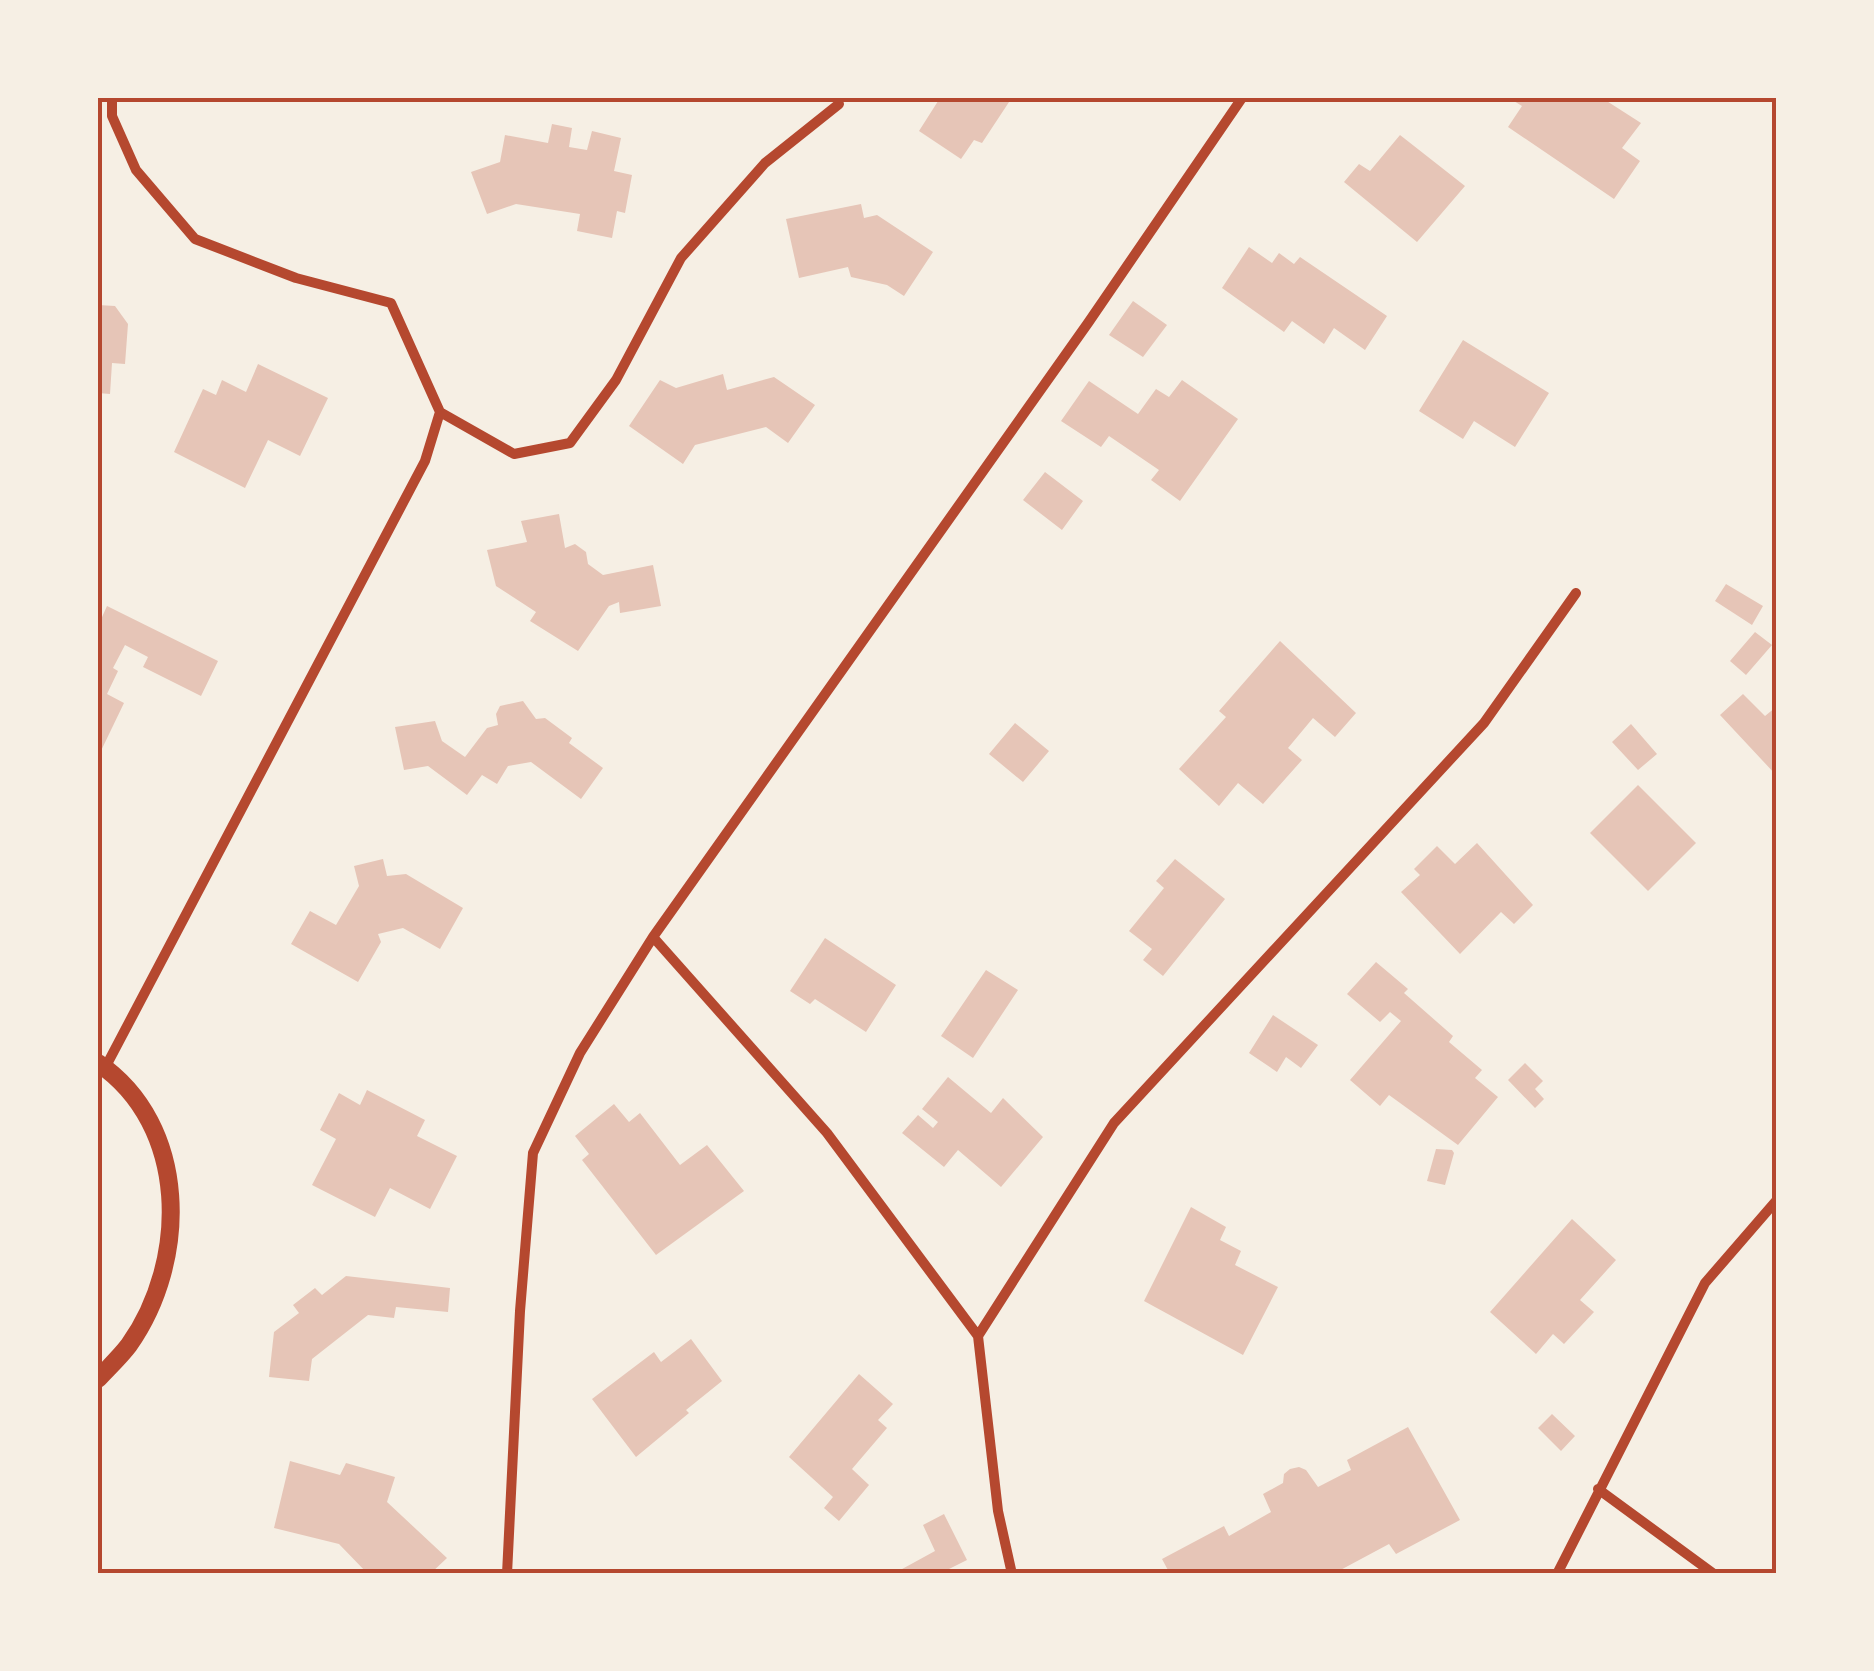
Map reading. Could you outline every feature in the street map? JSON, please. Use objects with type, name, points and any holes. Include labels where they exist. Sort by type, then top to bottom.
[{"type":"street","points":[[112,98],[112,116],[136,170],[195,239],[296,278],[391,303],[440,412],[514,454],[570,442],[616,380],[681,258],[765,163],[839,104]]},
{"type":"street","points":[[508,1574],[520,1310],[532,1153],[580,1053],[653,938],[1242,98]]},
{"type":"street","points":[[98,121],[112,116]]},
{"type":"street","points":[[98,1379],[129,1344],[156,1290],[171,1233],[172,1195],[161,1150],[143,1106],[101,1065],[425,461],[440,412]]},
{"type":"street","points":[[978,1336],[1114,1123],[1484,722],[1576,592]]},
{"type":"street","points":[[653,938],[827,1133],[978,1336],[998,1512],[1012,1574]]},
{"type":"street","points":[[1557,1574],[1705,1283],[1776,1201]]},
{"type":"street","points":[[1598,1489],[1714,1574]]},
{"type":"building","points":[[940,98],[1011,99],[982,143],[974,140],[961,159],[919,131]]},
{"type":"building","points":[[1509,98],[1602,98],[1641,123],[1622,148],[1640,161],[1614,199],[1508,127],[1522,106]]},
{"type":"building","points":[[552,124],[572,128],[569,147],[587,150],[592,131],[621,138],[614,171],[632,175],[625,213],[617,211],[612,238],[577,231],[580,214],[516,204],[487,214],[471,172],[500,162],[505,135],[548,143]]},
{"type":"building","points":[[1400,135],[1465,186],[1417,242],[1344,182],[1359,164],[1370,171]]},
{"type":"building","points":[[861,204],[864,218],[877,215],[933,252],[904,296],[887,285],[851,277],[848,267],[799,278],[786,219]]},
{"type":"building","points":[[1249,247],[1272,263],[1279,253],[1294,264],[1300,257],[1387,316],[1365,350],[1334,328],[1324,344],[1292,321],[1284,332],[1222,288]]},
{"type":"building","points":[[1133,301],[1167,325],[1143,357],[1109,335]]},
{"type":"building","points":[[98,305],[115,306],[128,324],[125,364],[112,363],[110,394],[98,393]]},
{"type":"building","points":[[1463,340],[1549,393],[1515,447],[1474,421],[1463,439],[1419,411]]},
{"type":"building","points":[[258,364],[328,398],[300,456],[268,440],[245,488],[174,452],[203,389],[216,395],[222,380],[246,392]]},
{"type":"building","points":[[723,374],[727,390],[774,377],[815,405],[788,443],[766,427],[695,445],[683,464],[629,426],[660,380],[676,388]]},
{"type":"building","points":[[1182,380],[1238,419],[1180,501],[1151,480],[1159,470],[1109,436],[1101,447],[1061,421],[1089,381],[1138,414],[1156,389],[1169,397]]},
{"type":"building","points":[[1045,472],[1083,501],[1062,530],[1023,500]]},
{"type":"building","points":[[559,514],[565,548],[575,544],[586,552],[588,564],[603,575],[653,565],[661,606],[620,613],[619,602],[609,606],[578,651],[530,621],[536,612],[496,586],[487,550],[527,542],[521,521]]},
{"type":"building","points":[[1726,584],[1763,606],[1752,625],[1715,601]]},
{"type":"building","points":[[107,606],[218,661],[201,696],[143,667],[148,657],[125,645],[113,668],[118,671],[107,694],[124,703],[98,757],[98,626]]},
{"type":"building","points":[[1755,632],[1772,645],[1746,675],[1730,661]]},
{"type":"building","points":[[1280,641],[1356,713],[1335,737],[1313,718],[1288,748],[1302,760],[1263,804],[1238,783],[1219,806],[1179,769],[1226,717],[1219,711]]},
{"type":"building","points":[[1743,694],[1765,716],[1776,707],[1776,775],[1720,715]]},
{"type":"building","points":[[523,701],[536,719],[545,718],[572,738],[569,743],[603,768],[581,799],[531,762],[508,766],[497,784],[482,775],[467,795],[428,766],[404,770],[395,727],[435,721],[442,741],[465,757],[487,728],[498,725],[496,714],[500,706]]},
{"type":"building","points":[[1015,723],[1049,751],[1023,782],[989,754]]},
{"type":"building","points":[[1631,724],[1657,754],[1638,770],[1612,742]]},
{"type":"building","points":[[1638,785],[1696,843],[1648,891],[1590,833]]},
{"type":"building","points":[[1477,843],[1533,905],[1514,924],[1501,912],[1460,954],[1401,892],[1420,875],[1414,869],[1437,846],[1455,864]]},
{"type":"building","points":[[383,859],[387,876],[406,874],[463,908],[440,949],[403,928],[378,934],[381,942],[358,982],[291,944],[310,911],[336,925],[359,886],[354,866]]},
{"type":"building","points":[[1175,859],[1225,899],[1163,976],[1143,960],[1152,949],[1129,931],[1164,888],[1156,881]]},
{"type":"building","points":[[825,938],[896,985],[866,1032],[815,999],[810,1004],[790,991]]},
{"type":"building","points":[[1376,962],[1453,1036],[1449,1042],[1482,1070],[1475,1078],[1498,1097],[1458,1145],[1389,1095],[1380,1106],[1350,1080],[1401,1021],[1390,1012],[1380,1022],[1347,994]]},
{"type":"building","points":[[986,970],[1018,990],[973,1058],[941,1036]]},
{"type":"building","points":[[1273,1015],[1318,1045],[1301,1068],[1286,1057],[1277,1072],[1249,1053]]},
{"type":"building","points":[[1525,1063],[1543,1081],[1535,1089],[1544,1099],[1535,1108],[1508,1080]]},
{"type":"building","points":[[948,1077],[991,1113],[1003,1098],[1043,1137],[1001,1187],[958,1150],[944,1167],[902,1133],[918,1115],[933,1128],[938,1122],[922,1109]]},
{"type":"building","points":[[367,1090],[425,1120],[417,1136],[457,1156],[430,1209],[390,1188],[375,1217],[312,1185],[336,1139],[320,1130],[339,1093],[360,1105]]},
{"type":"building","points":[[614,1104],[629,1122],[640,1113],[680,1165],[707,1145],[744,1191],[656,1255],[582,1160],[589,1154],[575,1136]]},
{"type":"building","points":[[1436,1149],[1454,1153],[1445,1185],[1427,1181]]},
{"type":"building","points":[[1191,1207],[1226,1227],[1220,1240],[1241,1251],[1235,1265],[1278,1287],[1243,1355],[1144,1301]]},
{"type":"building","points":[[1572,1219],[1616,1260],[1580,1300],[1594,1312],[1564,1344],[1553,1334],[1536,1354],[1490,1312]]},
{"type":"building","points":[[346,1276],[450,1288],[448,1312],[396,1307],[394,1318],[368,1315],[312,1359],[309,1381],[269,1377],[274,1332],[299,1313],[293,1305],[315,1288],[322,1295]]},
{"type":"building","points":[[691,1339],[722,1381],[636,1457],[592,1399],[654,1352],[661,1362]]},
{"type":"building","points":[[859,1374],[893,1404],[878,1420],[887,1428],[852,1469],[869,1485],[839,1521],[824,1508],[833,1497],[789,1457]]},
{"type":"building","points":[[1552,1414],[1575,1436],[1561,1451],[1538,1428]]},
{"type":"building","points":[[1408,1427],[1460,1520],[1396,1554],[1389,1544],[1333,1574],[1170,1574],[1162,1559],[1224,1526],[1229,1536],[1271,1512],[1263,1494],[1283,1483],[1284,1474],[1290,1469],[1306,1470],[1318,1487],[1351,1470],[1347,1460]]},
{"type":"building","points":[[290,1461],[340,1475],[346,1463],[395,1477],[387,1502],[447,1558],[430,1574],[368,1574],[339,1544],[274,1528]]},
{"type":"building","points":[[944,1514],[967,1560],[947,1570],[948,1574],[893,1574],[935,1551],[923,1525]]}]
